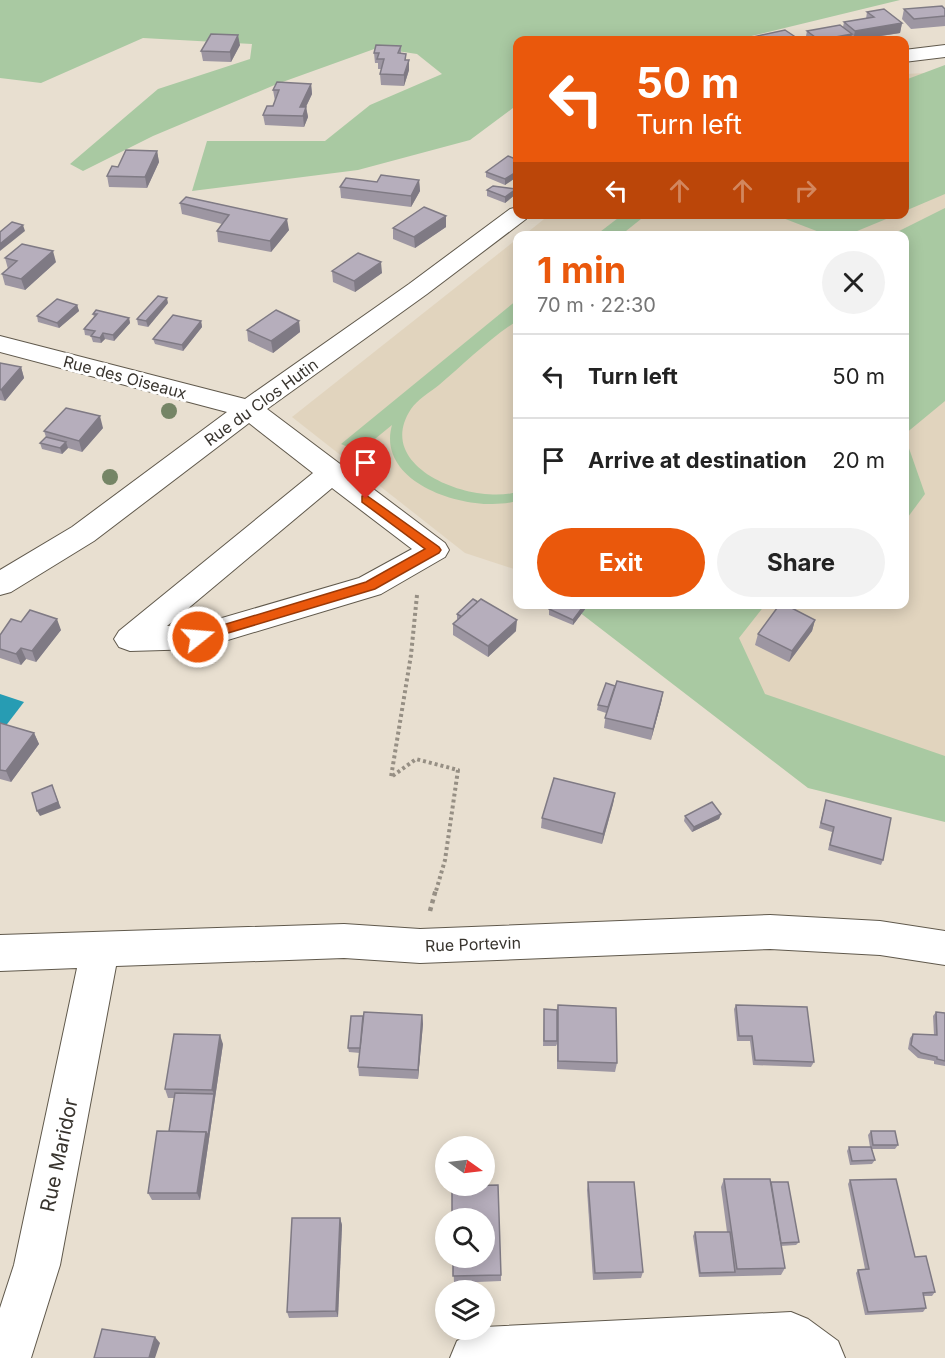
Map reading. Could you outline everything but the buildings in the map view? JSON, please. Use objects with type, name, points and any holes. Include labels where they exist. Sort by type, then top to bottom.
[{"type":"street","points":[[909,55],[945,51]]},
{"type":"street","name":"Rue du Clos Hutin","points":[[0,584],[83,534],[249,409],[418,289],[513,218]]},
{"type":"street","name":"Rue des Oiseaux","points":[[0,344],[249,409]]},
{"type":"street","points":[[249,409],[434,550],[370,586],[198,637],[130,639],[332,473]]},
{"type":"street","name":"Rue Portevin","points":[[0,953],[344,941],[420,946],[770,932],[880,938],[945,948]]},
{"type":"street","name":"Rue Maridor","points":[[7,1358],[37,1265],[100,949]]},
{"type":"street","points":[[474,1358],[484,1351],[791,1336],[821,1358]]},
{"type":"path","points":[[420,558],[411,655],[391,777],[417,759],[458,770],[446,860],[420,946]]},
{"type":"shaded area","points":[[945,72],[945,813],[629,609],[909,609],[909,231],[529,231],[544,219],[909,219],[909,74]]},
{"type":"shaded area","points":[[513,242],[513,569],[465,553],[292,417]]},
{"type":"green space","points":[[0,0],[900,0],[752,36],[513,36],[513,108],[470,140],[358,170],[192,191],[207,141],[325,141],[370,105],[442,74],[417,54],[377,48],[277,84],[153,136],[83,171],[70,164],[158,89],[250,59],[252,44],[143,38],[41,83],[0,78]]},
{"type":"green space","points":[[945,65],[945,194],[909,209],[909,78]]},
{"type":"green space","points":[[945,208],[945,401],[909,431],[909,231],[899,231]]},
{"type":"green space","points":[[617,219],[641,219],[626,231],[601,231]]},
{"type":"green space","points":[[785,219],[886,219],[857,231],[817,231]]},
{"type":"green space","points":[[513,303],[513,324],[417,402],[411,409],[403,430],[405,449],[416,465],[433,478],[476,493],[498,495],[513,493],[513,502],[498,504],[476,503],[453,498],[431,490],[412,479],[398,464],[391,446],[392,425],[359,452],[341,444]]},
{"type":"green space","points":[[909,448],[925,494],[909,516]]},
{"type":"green space","points":[[575,609],[762,609],[739,638],[765,694],[945,756],[945,822],[808,788]]},
{"type":"water","points":[[0,694],[24,702],[1,732],[0,732]]},
{"type":"route","points":[[198,637],[370,586],[434,550],[366,499]]}]
